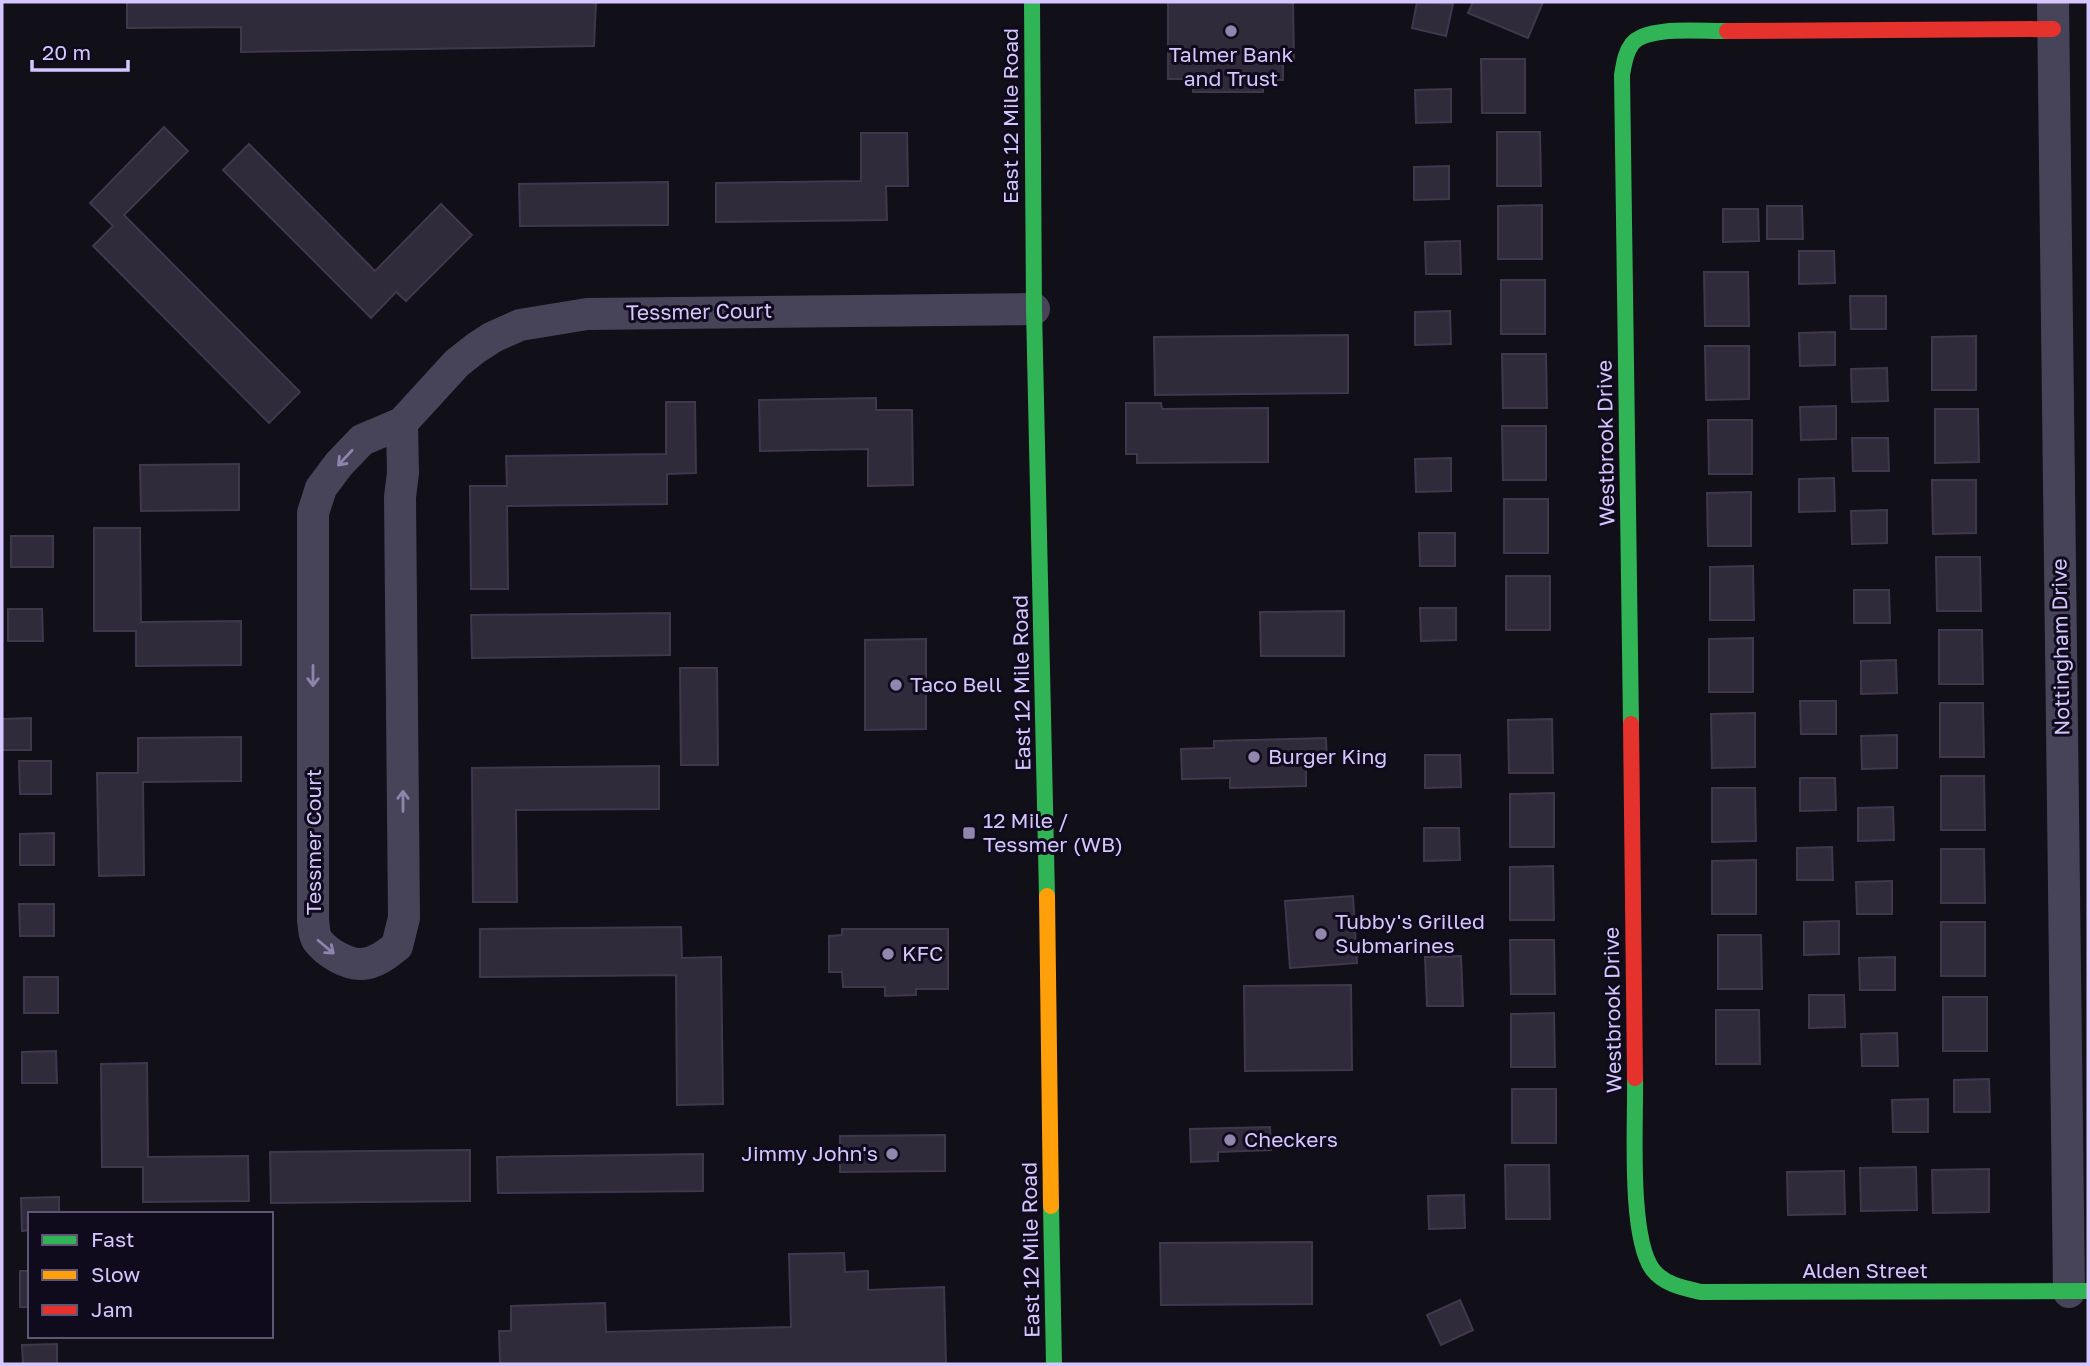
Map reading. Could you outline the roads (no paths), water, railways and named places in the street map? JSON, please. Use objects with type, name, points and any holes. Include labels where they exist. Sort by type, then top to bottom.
[{"type":"street","name":"East 12 Mile Road","points":[[1032,2],[1034,309],[1042,617],[1054,1364]]},
{"type":"street","name":"Westbrook Drive","points":[[1651,1267],[1642,1248],[1637,1219],[1622,75],[1625,56],[1631,44],[1642,34],[1658,32],[2053,16]]},
{"type":"street","name":"Nottingham Drive","points":[[2053,16],[2079,1291]]},
{"type":"street","name":"Tessmer Court","points":[[402,424],[403,473],[400,497],[404,918],[397,946],[378,960],[362,964],[351,963],[329,952],[316,939],[313,920],[313,513],[321,488],[362,440],[402,424],[457,363],[476,348],[520,325],[548,318],[587,314],[1034,309]]},
{"type":"street","name":"Alden Street","points":[[1651,1267],[1664,1283],[1701,1292],[2079,1291]]},
{"type":"place","name":"Talmer Bank and Trust","points":[[1231,31]]},
{"type":"place","name":"Taco Bell","points":[[896,685]]},
{"type":"place","name":"Burger King","points":[[1254,757]]},
{"type":"place","name":"12 Mile / Tessmer (WB)","points":[[969,833]]},
{"type":"place","name":"Tubby's Grilled Submarines","points":[[1321,934]]},
{"type":"place","name":"KFC","points":[[888,954]]},
{"type":"place","name":"Checkers","points":[[1230,1140]]},
{"type":"place","name":"Jimmy John's","points":[[892,1154]]}]
